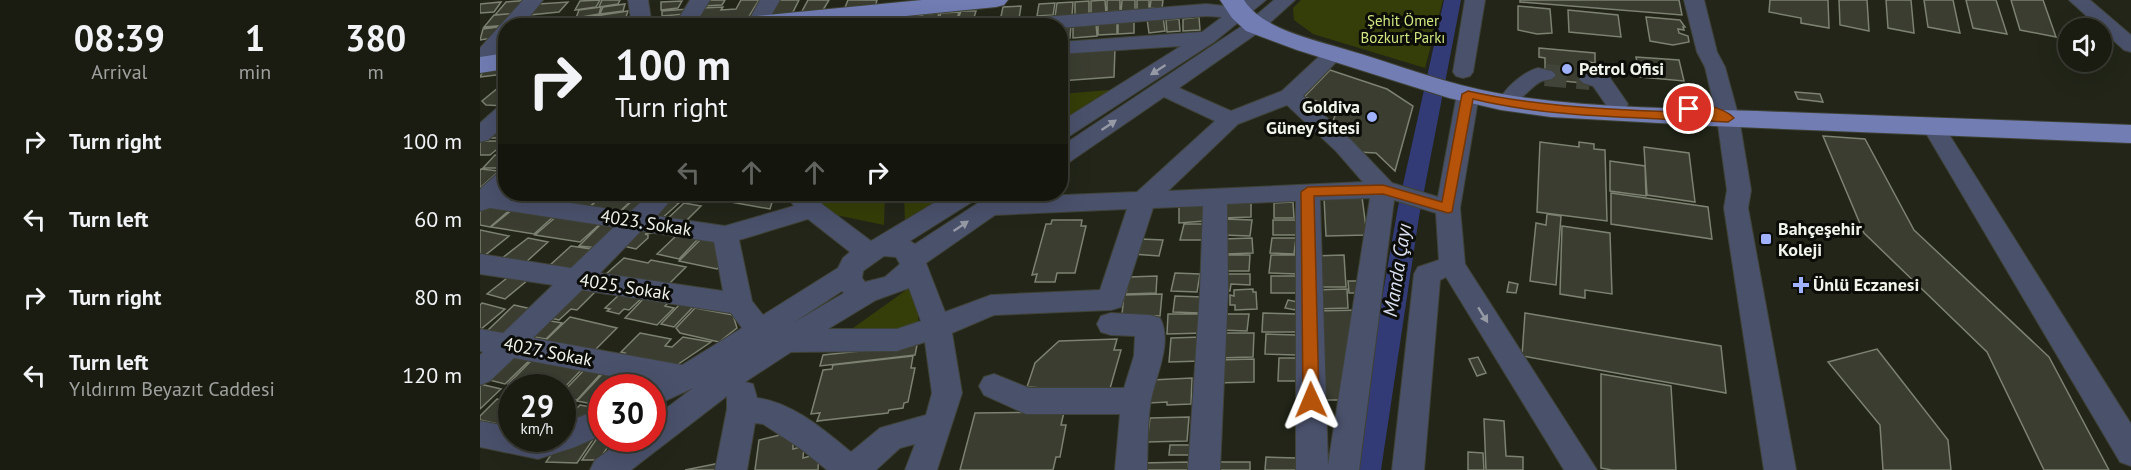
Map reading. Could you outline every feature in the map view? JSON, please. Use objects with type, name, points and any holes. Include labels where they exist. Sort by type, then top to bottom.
[{"type":"main road","points":[[869,18],[918,4],[985,0]]},
{"type":"main road","points":[[1249,6],[1296,30],[1418,76]]},
{"type":"main road","points":[[1249,6],[1333,54],[1418,76],[1514,94],[1718,115]]},
{"type":"main road","points":[[779,18],[837,7],[863,18]]},
{"type":"main road","points":[[1461,85],[1501,102],[1551,109],[1718,115],[1934,128],[2131,134]]},
{"type":"street","points":[[518,18],[533,0]]},
{"type":"street","points":[[638,0],[641,18]]},
{"type":"street","points":[[651,0],[653,18]]},
{"type":"street","points":[[689,18],[700,0]]},
{"type":"street","points":[[760,18],[770,0]]},
{"type":"street","points":[[1475,0],[1461,85],[1448,208],[1452,265],[1581,470]]},
{"type":"street","points":[[1694,0],[1707,52],[1703,66],[1718,115],[1723,188],[1736,208],[1780,470]]},
{"type":"street","points":[[2079,0],[2131,46]]},
{"type":"street","points":[[1068,21],[1249,6]]},
{"type":"street","points":[[1068,127],[1207,38],[1249,6]]},
{"type":"street","points":[[1068,153],[1162,88],[1249,6]]},
{"type":"street","points":[[1068,47],[1207,38]]},
{"type":"street","points":[[487,64],[498,45]]},
{"type":"street","points":[[1111,312],[1117,276],[1143,200],[1230,119],[1290,96],[1333,54]]},
{"type":"street","points":[[1514,94],[1538,74],[1545,75]]},
{"type":"street","points":[[1590,79],[1600,80],[1617,104]]},
{"type":"street","points":[[1162,88],[1230,119]]},
{"type":"street","points":[[1290,96],[1390,191]]},
{"type":"street","points":[[480,108],[498,110]]},
{"type":"street","points":[[480,135],[498,118]]},
{"type":"street","points":[[1934,128],[2131,452]]},
{"type":"street","points":[[481,200],[498,186]]},
{"type":"street","points":[[1068,200],[1143,200],[1308,192],[1390,191],[1448,208]]},
{"type":"street","points":[[1343,470],[1390,191]]},
{"type":"street","points":[[1308,192],[1311,470]]},
{"type":"street","points":[[1204,470],[1212,327],[1215,196]]},
{"type":"street","name":"4023. Sokak","points":[[481,200],[725,235],[804,202]]},
{"type":"street","points":[[480,373],[657,201]]},
{"type":"street","points":[[666,426],[740,369],[772,335],[956,201]]},
{"type":"street","points":[[804,202],[857,243],[864,266],[886,289],[901,281],[912,262],[998,201]]},
{"type":"street","points":[[725,235],[739,304],[772,335]]},
{"type":"street","points":[[864,266],[902,248],[909,253],[922,281],[937,327],[947,393],[921,470]]},
{"type":"street","name":"4025. Sokak","points":[[480,264],[739,304]]},
{"type":"street","points":[[1408,470],[1427,274],[1452,265]]},
{"type":"street","points":[[666,388],[772,335],[874,342],[897,340],[991,305],[1111,312],[1150,326],[1148,356],[1136,401],[1131,470]]},
{"type":"street","name":"4027. Sokak","points":[[480,340],[686,378]]},
{"type":"street","points":[[731,470],[742,409],[740,369]]},
{"type":"street","points":[[994,386],[1026,401],[1136,401]]},
{"type":"street","points":[[742,409],[769,412],[812,439],[852,470],[891,437],[938,424]]},
{"type":"street","points":[[480,434],[538,445],[564,438],[588,427]]},
{"type":"street","points":[[606,470],[631,452]]},
{"type":"green space","name":"Şehit Ömer Bozkurt Parkı","points":[[1301,0],[1443,0],[1425,68],[1313,34],[1294,20],[1293,8]]},
{"type":"green space","points":[[1121,89],[1068,122],[1068,93]]},
{"type":"green space","points":[[819,201],[885,201],[884,225],[836,215]]},
{"type":"green space","points":[[904,201],[941,201],[905,223]]},
{"type":"green space","points":[[916,283],[919,332],[835,341]]},
{"type":"water","name":"Manda Çayı","points":[[1444,0],[1461,0],[1419,217],[1381,470],[1352,470],[1398,207]]},
{"type":"building","points":[[531,0],[521,13],[495,15],[506,2]]},
{"type":"building","points":[[600,0],[596,7],[575,10],[580,1]]},
{"type":"building","points":[[602,0],[620,0],[618,4],[599,7]]},
{"type":"building","points":[[708,0],[725,0],[722,5],[704,6]]},
{"type":"building","points":[[741,0],[759,0],[748,18],[695,18],[702,8],[736,9]]},
{"type":"building","points":[[775,0],[799,0],[792,14],[767,16]]},
{"type":"building","points":[[808,0],[829,0],[823,10],[800,15]]},
{"type":"building","points":[[848,0],[877,0],[875,8],[844,10]]},
{"type":"building","points":[[1105,0],[1106,14],[1091,15],[1091,1]]},
{"type":"building","points":[[1107,0],[1120,0],[1120,11],[1107,12]]},
{"type":"building","points":[[1122,0],[1135,0],[1135,12],[1121,13]]},
{"type":"building","points":[[1137,0],[1149,0],[1149,10],[1137,10]]},
{"type":"building","points":[[1151,0],[1163,0],[1162,8],[1150,8]]},
{"type":"building","points":[[1520,0],[1679,0],[1682,15],[1520,2]]},
{"type":"building","points":[[1770,0],[1828,0],[1829,28],[1801,23],[1801,18],[1769,12]]},
{"type":"building","points":[[1839,0],[1867,0],[1869,31],[1840,25]]},
{"type":"building","points":[[1886,0],[1911,0],[1914,33],[1888,28]]},
{"type":"building","points":[[1924,0],[1953,0],[1960,33],[1928,27]]},
{"type":"building","points":[[1966,0],[1996,0],[2007,34],[1973,28]]},
{"type":"building","points":[[2011,0],[2043,0],[2056,37],[2020,30]]},
{"type":"building","points":[[682,1],[678,8],[661,10],[661,2]]},
{"type":"building","points":[[1089,1],[1089,15],[1075,16],[1075,2]]},
{"type":"building","points":[[501,2],[494,12],[480,13],[480,4]]},
{"type":"building","points":[[568,2],[559,12],[529,15],[538,4]]},
{"type":"building","points":[[1073,2],[1072,16],[1055,17],[1057,3]]},
{"type":"building","points":[[1055,3],[1053,15],[1037,16],[1039,4]]},
{"type":"building","points":[[625,4],[623,11],[600,14],[603,7]]},
{"type":"building","points":[[1021,6],[1019,18],[1001,18],[1003,7]]},
{"type":"building","points":[[1518,6],[1550,9],[1552,33],[1537,34],[1518,30]]},
{"type":"building","points":[[601,7],[599,14],[576,18],[579,10]]},
{"type":"building","points":[[688,9],[686,14],[662,16],[662,11]]},
{"type":"building","points":[[1568,10],[1618,15],[1621,37],[1569,32]]},
{"type":"building","points":[[628,11],[626,18],[582,18]]},
{"type":"building","points":[[961,11],[976,11],[974,18],[958,18]]},
{"type":"building","points":[[959,12],[957,18],[939,18],[941,13]]},
{"type":"building","points":[[519,13],[515,18],[498,18],[498,26],[484,27],[494,15]]},
{"type":"building","points":[[939,13],[938,18],[922,18],[923,14]]},
{"type":"building","points":[[921,15],[920,18],[907,18],[907,16]]},
{"type":"building","points":[[687,16],[686,18],[663,18]]},
{"type":"building","points":[[1163,17],[1165,31],[1149,33],[1147,19]]},
{"type":"building","points":[[1199,17],[1200,30],[1183,31],[1183,19]]},
{"type":"building","points":[[1646,17],[1680,20],[1685,27],[1683,27],[1684,30],[1678,29],[1679,33],[1688,36],[1689,42],[1673,45],[1650,41]]},
{"type":"building","points":[[1179,19],[1180,31],[1167,32],[1166,20]]},
{"type":"building","points":[[1134,20],[1134,33],[1118,34],[1118,21]]},
{"type":"building","points":[[1117,21],[1117,34],[1098,35],[1098,23]]},
{"type":"building","points":[[1096,23],[1097,36],[1073,38],[1073,25]]},
{"type":"building","points":[[1068,25],[1071,25],[1070,38],[1068,38]]},
{"type":"building","points":[[498,27],[498,37],[480,40],[483,29]]},
{"type":"building","points":[[1115,48],[1114,77],[1068,80],[1068,51]]},
{"type":"building","name":"Petrol Ofisi","points":[[1539,48],[1595,53],[1595,63],[1589,62],[1591,84],[1545,79],[1545,58],[1539,57]]},
{"type":"building","points":[[1636,57],[1679,60],[1684,81],[1640,77]]},
{"type":"building","points":[[498,68],[498,75],[480,77],[484,69]]},
{"type":"building","name":"Goldiva Güney Sitesi","points":[[1330,70],[1387,89],[1413,106],[1395,171],[1376,153],[1357,152],[1332,124],[1337,110],[1334,107],[1304,97]]},
{"type":"building","points":[[498,88],[498,106],[486,105],[482,101]]},
{"type":"building","points":[[1795,92],[1820,94],[1823,102],[1798,99]]},
{"type":"building","points":[[497,127],[498,127],[498,138],[486,138]]},
{"type":"building","points":[[1823,136],[1865,139],[1914,230],[2049,357],[2109,470],[2044,470],[1987,352],[1864,233]]},
{"type":"building","points":[[480,141],[498,141],[498,148],[490,155],[480,155]]},
{"type":"building","points":[[1540,142],[1579,147],[1579,142],[1594,144],[1594,149],[1605,150],[1607,221],[1537,212]]},
{"type":"building","points":[[1644,147],[1689,153],[1695,202],[1647,195]]},
{"type":"building","points":[[495,155],[498,155],[498,168],[483,168]]},
{"type":"building","points":[[1610,161],[1645,166],[1646,196],[1610,191]]},
{"type":"building","points":[[481,169],[498,172],[480,188]]},
{"type":"building","points":[[1611,193],[1708,207],[1712,239],[1611,224]]},
{"type":"building","points":[[1362,197],[1367,235],[1326,236],[1324,198]]},
{"type":"building","points":[[533,201],[557,201],[552,205]]},
{"type":"building","points":[[570,201],[596,201],[587,209],[565,206]]},
{"type":"building","points":[[597,201],[631,201],[618,213],[588,209]]},
{"type":"building","points":[[632,201],[652,201],[635,218],[617,215]]},
{"type":"building","points":[[663,201],[679,203],[659,221],[644,218]]},
{"type":"building","points":[[725,201],[772,201],[770,209]]},
{"type":"building","points":[[1293,202],[1294,218],[1274,218],[1274,203]]},
{"type":"building","points":[[684,203],[701,206],[682,225],[664,222]]},
{"type":"building","points":[[1224,203],[1251,203],[1251,217],[1223,218]]},
{"type":"building","points":[[487,205],[511,209],[490,227],[480,225],[480,212]]},
{"type":"building","points":[[1205,205],[1205,221],[1179,223],[1179,206]]},
{"type":"building","points":[[512,210],[554,216],[534,234],[491,227]]},
{"type":"building","points":[[1547,214],[1561,216],[1556,285],[1530,281],[1536,223],[1546,225]]},
{"type":"building","points":[[557,216],[601,223],[580,242],[535,235]]},
{"type":"building","points":[[1225,219],[1252,220],[1250,236],[1223,235]]},
{"type":"building","points":[[1052,220],[1082,220],[1081,226],[1086,226],[1075,273],[1057,273],[1055,282],[1035,282],[1037,274],[1032,275],[1046,224],[1051,224]]},
{"type":"building","points":[[1273,220],[1296,220],[1297,235],[1273,235]]},
{"type":"building","points":[[602,223],[622,225],[599,248],[579,246]]},
{"type":"building","points":[[1184,224],[1208,224],[1206,240],[1180,240]]},
{"type":"building","points":[[1562,226],[1610,233],[1612,294],[1585,290],[1585,298],[1560,294]]},
{"type":"building","points":[[633,228],[653,233],[645,234],[648,238],[636,249],[615,244]]},
{"type":"building","points":[[480,230],[509,236],[480,257]]},
{"type":"building","points":[[677,235],[698,239],[679,259],[657,254]]},
{"type":"building","points":[[703,237],[717,240],[721,265],[717,269],[679,261]]},
{"type":"building","points":[[528,238],[548,242],[525,263],[501,259]]},
{"type":"building","points":[[1252,238],[1253,253],[1226,254],[1223,239]]},
{"type":"building","points":[[1272,238],[1296,238],[1294,254],[1270,253]]},
{"type":"building","points":[[1141,239],[1163,240],[1159,256],[1133,254]]},
{"type":"building","points":[[571,246],[591,249],[570,270],[549,266]]},
{"type":"building","points":[[1222,255],[1250,255],[1249,271],[1221,271]]},
{"type":"building","points":[[1271,255],[1297,255],[1297,274],[1269,273]]},
{"type":"building","points":[[1344,255],[1346,287],[1312,287],[1311,256]]},
{"type":"building","points":[[624,258],[648,263],[651,260],[686,267],[661,292],[605,275]]},
{"type":"building","points":[[1175,273],[1200,274],[1197,292],[1171,291]]},
{"type":"building","points":[[512,274],[529,279],[505,299],[487,294]]},
{"type":"building","points":[[1222,274],[1250,274],[1250,285],[1231,284],[1230,291],[1224,291]]},
{"type":"building","points":[[1157,276],[1156,293],[1126,294],[1129,277]]},
{"type":"building","points":[[1271,276],[1297,276],[1297,293],[1271,293]]},
{"type":"building","points":[[1348,281],[1365,281],[1366,293],[1349,293]]},
{"type":"building","points":[[1509,282],[1518,284],[1516,293],[1507,292]]},
{"type":"building","points":[[573,285],[597,290],[577,310],[571,309],[559,320],[541,316]]},
{"type":"building","points":[[1253,289],[1253,292],[1256,292],[1257,309],[1235,310],[1235,305],[1230,305],[1230,295],[1234,296],[1234,290]]},
{"type":"building","points":[[1347,289],[1348,308],[1313,309],[1312,290]]},
{"type":"building","points":[[622,292],[643,297],[629,310],[624,309],[619,314],[607,311],[610,309],[605,308]]},
{"type":"building","points":[[1162,294],[1160,316],[1122,314],[1124,295]]},
{"type":"building","points":[[1175,296],[1203,297],[1200,313],[1173,312]]},
{"type":"building","points":[[645,297],[669,302],[665,306],[674,308],[657,325],[625,318]]},
{"type":"building","points":[[1288,300],[1298,302],[1295,310],[1285,308]]},
{"type":"building","points":[[482,303],[505,309],[480,330],[480,305]]},
{"type":"building","points":[[680,304],[693,307],[674,327],[661,324]]},
{"type":"building","points":[[514,305],[536,310],[509,336],[486,332]]},
{"type":"building","points":[[695,308],[733,315],[737,328],[719,342],[680,333],[676,328]]},
{"type":"building","points":[[1363,310],[1351,400],[1318,400],[1314,311]]},
{"type":"building","points":[[1263,313],[1297,314],[1296,332],[1262,332]]},
{"type":"building","points":[[1525,313],[1721,346],[1726,393],[1522,356]]},
{"type":"building","points":[[1168,314],[1205,314],[1204,333],[1167,334]]},
{"type":"building","points":[[1221,314],[1249,314],[1247,331],[1219,330]]},
{"type":"building","points":[[570,317],[617,328],[593,352],[545,341]]},
{"type":"building","points":[[540,319],[562,323],[546,339],[523,335]]},
{"type":"building","points":[[640,333],[671,339],[665,346],[672,347],[683,337],[711,342],[674,367],[622,355],[625,353],[621,352]]},
{"type":"building","points":[[1219,333],[1254,333],[1253,357],[1217,358]]},
{"type":"building","points":[[1266,334],[1297,335],[1297,355],[1265,354]]},
{"type":"building","points":[[1202,337],[1201,361],[1169,362],[1171,338]]},
{"type":"building","points":[[1117,339],[1114,350],[1121,350],[1109,392],[1027,387],[1035,363],[1059,341]]},
{"type":"building","points":[[917,345],[915,355],[820,366],[823,355]]},
{"type":"building","points":[[1877,349],[1948,440],[1951,470],[1883,470],[1880,425],[1828,362]]},
{"type":"building","points":[[509,352],[533,357],[515,374],[498,374],[498,382],[481,378]]},
{"type":"building","points":[[536,356],[585,366],[576,375],[518,374]]},
{"type":"building","points":[[913,356],[911,368],[915,368],[908,402],[904,403],[903,408],[889,410],[888,413],[817,421],[820,413],[811,414],[823,370],[832,369],[833,365]]},
{"type":"building","points":[[1478,357],[1486,373],[1477,376],[1469,359]]},
{"type":"building","points":[[1279,358],[1308,358],[1307,381],[1278,381]]},
{"type":"building","points":[[1254,359],[1254,382],[1215,383],[1217,360]]},
{"type":"building","points":[[588,366],[605,369],[600,374],[588,374],[588,388],[577,400],[576,378]]},
{"type":"building","points":[[607,369],[627,373],[626,374],[602,374]]},
{"type":"building","points":[[1601,374],[1671,386],[1676,470],[1601,468]]},
{"type":"building","points":[[1192,378],[1191,404],[1149,403],[1151,380]]},
{"type":"building","points":[[480,384],[498,388],[498,392],[480,409]]},
{"type":"building","points":[[588,389],[588,403],[577,401]]},
{"type":"building","points":[[498,399],[498,424],[480,420],[480,416]]},
{"type":"building","points":[[580,405],[588,407],[588,416],[576,423],[576,409]]},
{"type":"building","points":[[1064,412],[1061,425],[1066,425],[1060,457],[1056,457],[1053,470],[960,470],[975,413]]},
{"type":"building","points":[[1189,417],[1187,441],[1147,442],[1150,418]]},
{"type":"building","points":[[1484,419],[1504,421],[1506,456],[1523,457],[1523,470],[1486,470]]},
{"type":"building","points":[[784,434],[793,440],[793,449],[804,446],[803,458],[819,454],[818,470],[755,470],[759,440]]},
{"type":"building","points":[[588,437],[588,447],[577,463],[546,462],[553,452],[576,452],[576,439]]},
{"type":"building","points":[[1170,445],[1192,445],[1191,455],[1169,455]]},
{"type":"building","points":[[588,451],[604,452],[599,460],[582,460]]},
{"type":"building","points":[[1468,452],[1483,453],[1484,470],[1468,470]]},
{"type":"building","points":[[1266,457],[1297,458],[1308,470],[1265,470]]},
{"type":"building","points":[[1188,462],[1188,470],[1142,470],[1142,463]]},
{"type":"building","points":[[1212,462],[1250,462],[1250,470],[1211,470]]},
{"type":"building","points":[[720,463],[719,470],[685,470]]},
{"type":"tunnel","points":[[1545,75],[1590,79]]},
{"type":"place","name":"Petrol Ofisi","points":[[1567,69]]},
{"type":"place","name":"Goldiva Güney Sitesi","points":[[1372,117]]},
{"type":"place","name":"Bahçeşehir Koleji","points":[[1766,239]]},
{"type":"place","name":"Ünlü Eczanesi","points":[[1801,285]]},
{"type":"route","points":[[1311,400],[1308,192],[1383,189],[1448,208],[1468,94],[1501,102],[1551,109],[1728,118],[1712,110],[1689,109]]}]
